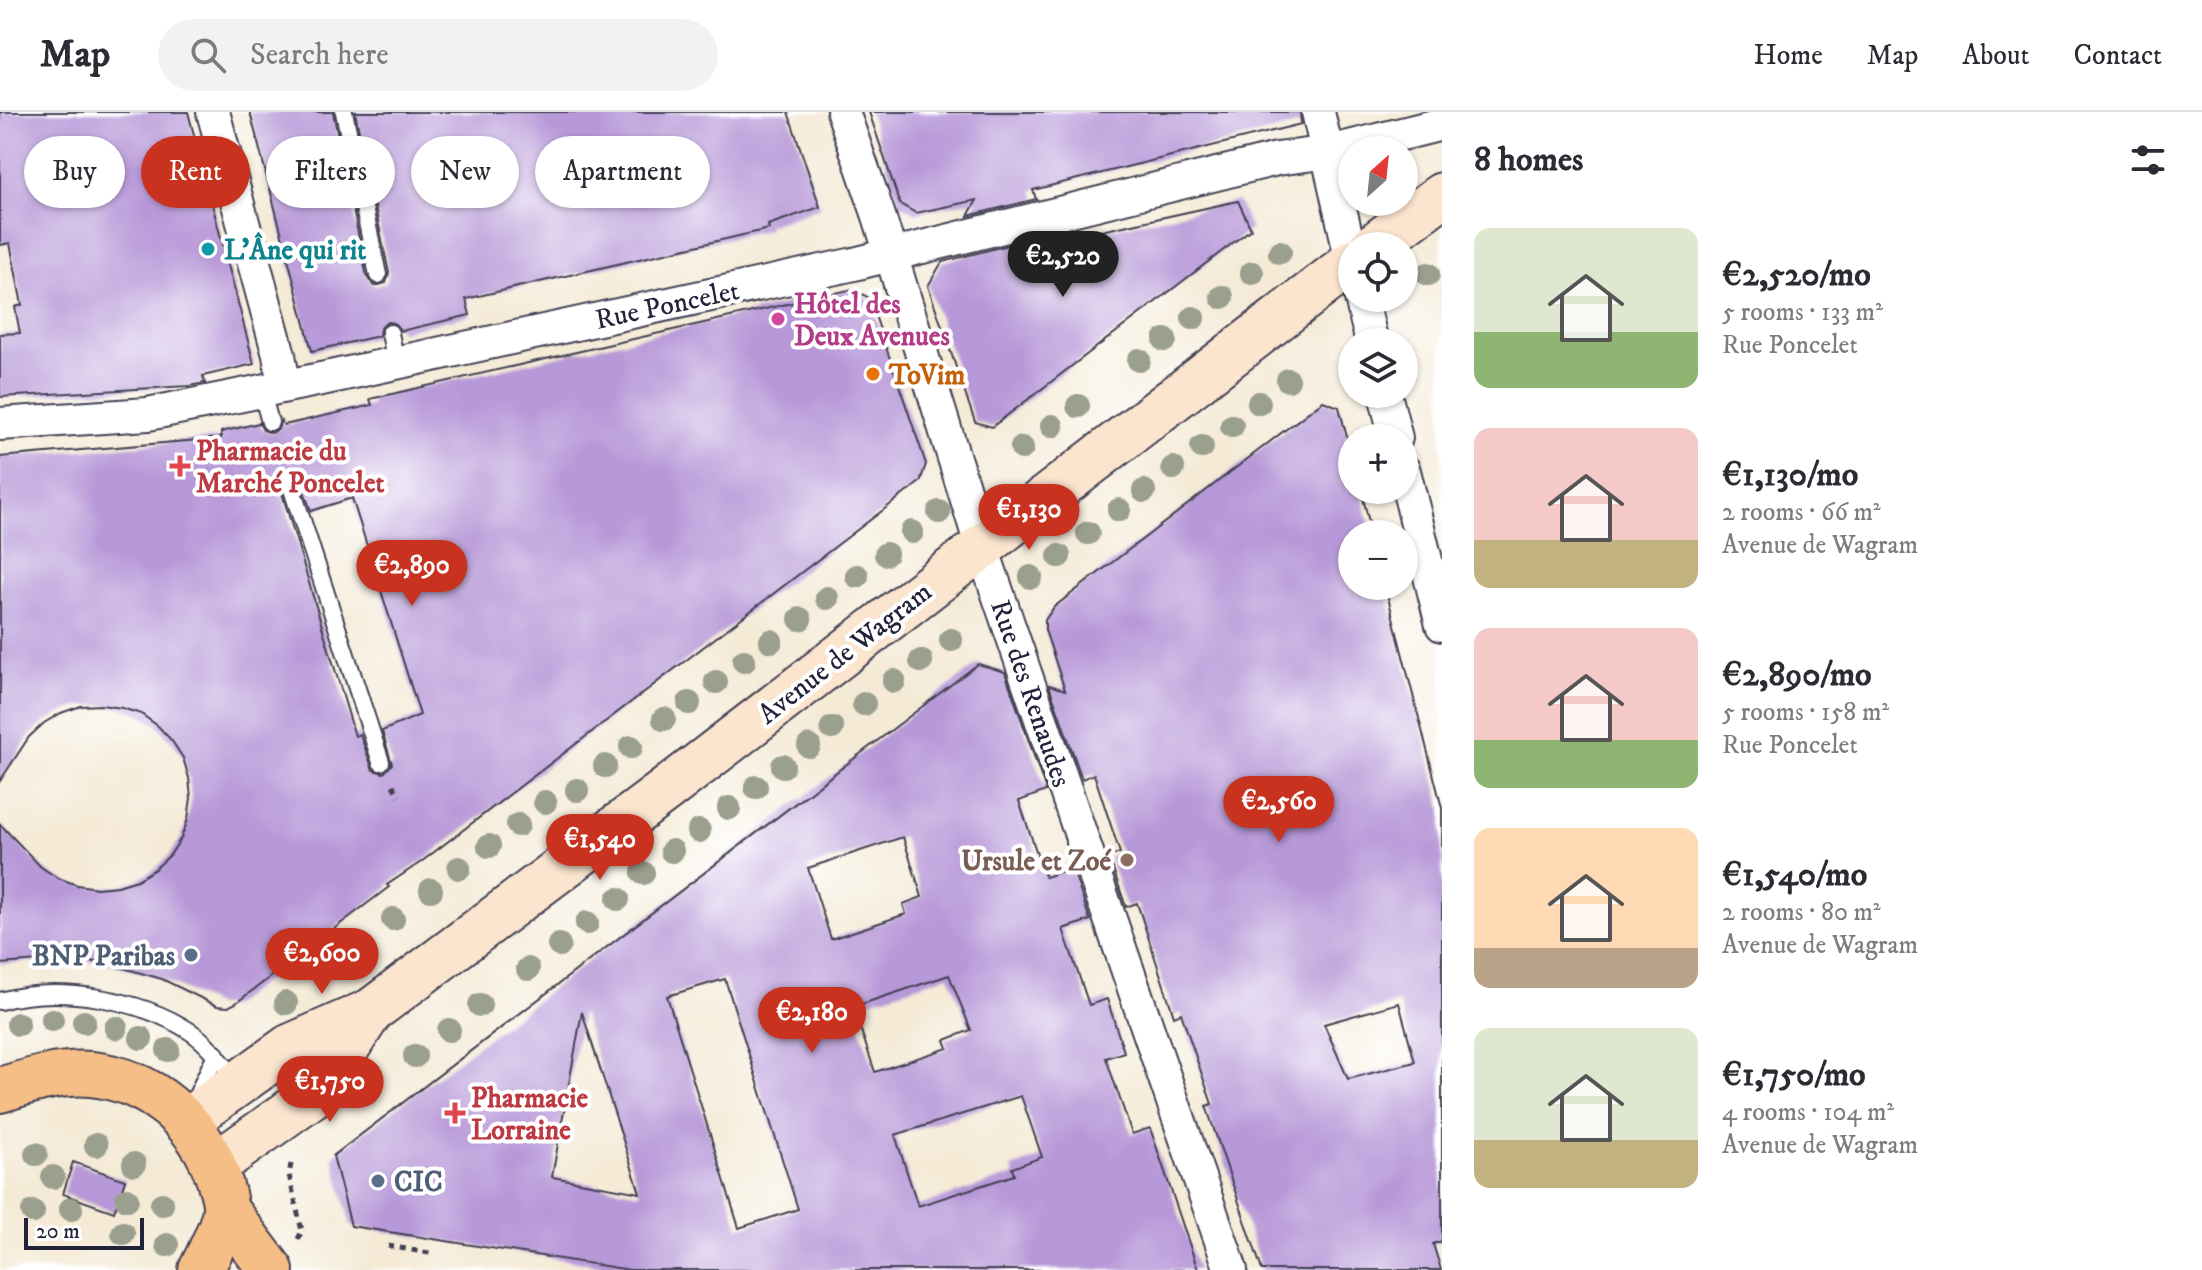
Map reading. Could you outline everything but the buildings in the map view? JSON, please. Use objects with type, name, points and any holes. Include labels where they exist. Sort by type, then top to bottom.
[{"type":"main road","points":[[1392,232],[1442,195]]},
{"type":"main road","name":"Avenue de Wagram","points":[[186,1121],[227,1069],[289,1047],[371,1011],[631,816],[1338,272]]},
{"type":"main road","name":"Avenue de Wagram","points":[[214,1166],[319,1091],[371,1011]]},
{"type":"main road","points":[[0,1090],[61,1074],[90,1074],[119,1079],[145,1090],[186,1121],[203,1143],[214,1166],[225,1209],[201,1270]]},
{"type":"main road","points":[[225,1209],[285,1254]]},
{"type":"street","points":[[213,112],[279,355],[272,387]]},
{"type":"street","name":"Rue des Renaudes","points":[[843,112],[981,545],[1231,1270]]},
{"type":"street","points":[[1318,112],[1345,232]]},
{"type":"street","name":"Rue Poncelet","points":[[0,424],[148,414],[272,387],[393,348],[854,264],[1277,159],[1329,152],[1442,124]]},
{"type":"street","points":[[1412,504],[1442,625]]},
{"type":"lane","points":[[344,112],[378,275]]},
{"type":"lane","points":[[270,422],[272,387]]},
{"type":"lane","points":[[289,480],[381,762]]},
{"type":"lane","points":[[0,1001],[43,994],[83,995],[117,1001],[190,1032],[227,1069]]},
{"type":"path","points":[[285,1254],[302,1231],[289,1175],[292,1155]]},
{"type":"path","points":[[388,1246],[435,1254]]},
{"type":"place","name":"L'Âne qui rit","points":[[208,249]]},
{"type":"place","name":"Hôtel des Deux Avenues","points":[[778,319]]},
{"type":"place","name":"ToVim","points":[[873,374]]},
{"type":"place","name":"Pharmacie du Marché Poncelet","points":[[180,466]]},
{"type":"place","name":"Ursule et Zoé","points":[[1127,860]]},
{"type":"place","name":"BNP Paribas","points":[[191,955]]},
{"type":"place","name":"Pharmacie Lorraine","points":[[455,1113]]},
{"type":"place","name":"CIC","points":[[378,1181]]}]
